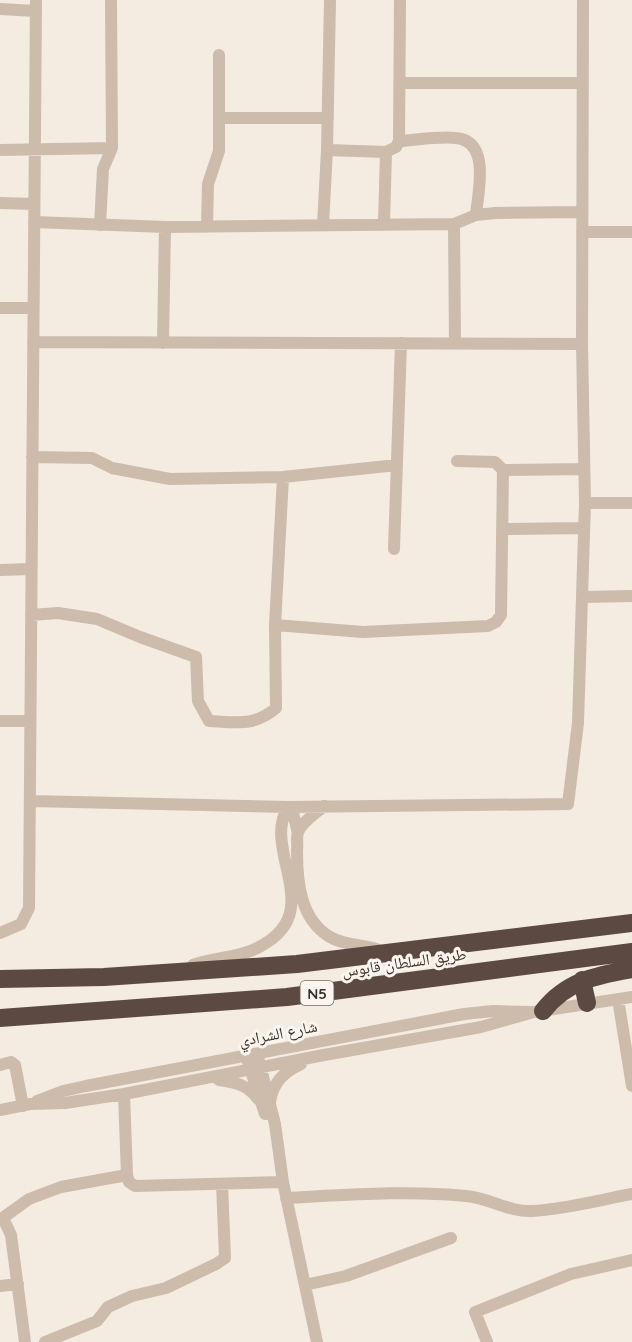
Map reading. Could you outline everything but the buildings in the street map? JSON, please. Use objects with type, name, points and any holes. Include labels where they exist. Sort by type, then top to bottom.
[{"type":"highway","name":"طريق السلطان قابوس","points":[[0,979],[104,977],[297,964],[632,923]]},
{"type":"highway","name":"طريق السلطان قابوس","points":[[0,1018],[287,998],[632,952]]},
{"type":"highway","points":[[539,1012],[564,990],[582,981],[605,973],[632,969]]},
{"type":"highway","points":[[582,981],[587,1003]]},
{"type":"street","points":[[100,225],[103,169],[112,148],[111,0]]},
{"type":"street","points":[[323,225],[330,0]]},
{"type":"street","points":[[327,150],[386,152],[396,147],[399,141],[400,0]]},
{"type":"street","points":[[31,801],[288,807],[568,804],[578,723],[585,503],[582,344],[583,0]]},
{"type":"street","points":[[0,9],[35,5],[29,908],[21,924],[0,933]]},
{"type":"street","points":[[207,227],[208,184],[219,151],[219,55]]},
{"type":"street","points":[[401,83],[583,83]]},
{"type":"street","points":[[220,118],[328,118]]},
{"type":"street","points":[[399,141],[458,138],[472,145],[479,158],[480,172],[476,215]]},
{"type":"street","points":[[0,150],[112,148]]},
{"type":"street","points":[[384,224],[386,152]]},
{"type":"street","points":[[0,203],[34,204]]},
{"type":"street","points":[[34,222],[165,227],[454,224],[476,215],[495,213],[582,212]]},
{"type":"street","points":[[454,224],[455,344]]},
{"type":"street","points":[[163,343],[165,227]]},
{"type":"street","points":[[582,232],[632,232]]},
{"type":"street","points":[[0,308],[33,308]]},
{"type":"street","points":[[33,342],[582,344]]},
{"type":"street","points":[[394,549],[401,343]]},
{"type":"street","points":[[32,457],[92,459],[112,468],[170,479],[283,477],[397,465]]},
{"type":"street","points":[[457,461],[495,462],[503,470],[584,469]]},
{"type":"street","points":[[276,624],[363,632],[488,626],[496,622],[501,615],[503,470]]},
{"type":"street","points":[[31,615],[58,613],[97,619],[140,638],[196,657],[198,701],[209,721],[244,723],[265,718],[276,708],[276,624],[283,477]]},
{"type":"street","points":[[585,503],[632,503]]},
{"type":"street","points":[[502,529],[584,528]]},
{"type":"street","points":[[0,570],[31,569]]},
{"type":"street","points":[[583,597],[632,596]]},
{"type":"street","points":[[0,721],[30,721]]},
{"type":"street","points":[[256,806],[273,819],[281,834]]},
{"type":"street","points":[[298,833],[306,821],[324,806]]},
{"type":"street","points":[[288,807],[293,813],[298,833],[297,863],[301,896],[311,919],[331,938],[349,944],[372,947],[388,954]]},
{"type":"street","points":[[176,972],[197,963],[258,948],[279,934],[291,912],[281,834],[284,814],[288,807]]},
{"type":"street","name":"شارع الشرادي","points":[[0,1110],[124,1094],[481,1027],[539,1012],[632,997]]},
{"type":"street","points":[[618,999],[628,1039],[632,1086]]},
{"type":"street","name":"شارع الشرادي","points":[[27,1105],[74,1089],[464,1014],[507,1010],[539,1012]]},
{"type":"street","points":[[251,1055],[277,1143],[286,1198],[317,1342]]},
{"type":"street","points":[[266,1106],[284,1073],[324,1055]]},
{"type":"street","points":[[0,1065],[11,1062],[15,1065],[27,1105]]},
{"type":"street","points":[[199,1080],[240,1084],[253,1092],[266,1106]]},
{"type":"street","points":[[124,1094],[127,1175],[129,1182],[135,1186],[283,1182]]},
{"type":"street","points":[[25,1342],[11,1235],[1,1219],[29,1199],[61,1187],[127,1175]]},
{"type":"street","points":[[45,1342],[97,1321],[108,1307],[132,1296],[166,1288],[225,1258],[222,1184]]},
{"type":"street","points":[[286,1198],[389,1193],[467,1196],[492,1201],[513,1211],[533,1211],[632,1194]]},
{"type":"street","points":[[305,1285],[346,1276],[451,1238]]},
{"type":"street","points":[[487,1342],[476,1312],[571,1274],[632,1260]]},
{"type":"street","points":[[0,1286],[18,1284]]}]
